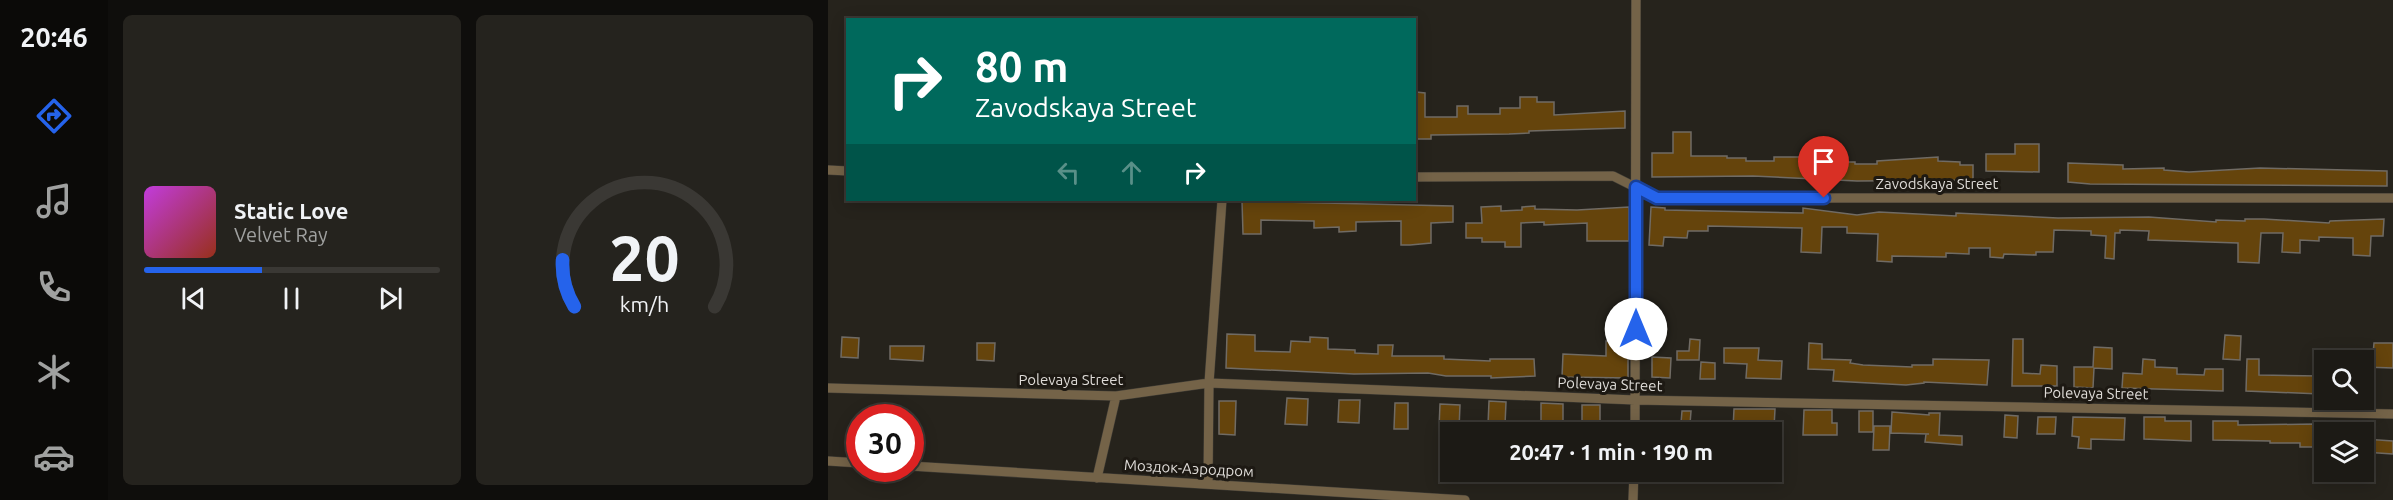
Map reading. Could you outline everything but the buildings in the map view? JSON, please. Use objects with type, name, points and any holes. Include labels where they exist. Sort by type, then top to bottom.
[{"type":"street","points":[[1635,422],[1636,0]]},
{"type":"street","points":[[828,170],[846,171]]},
{"type":"street","name":"Zavodskaya Street","points":[[1416,177],[1613,176],[1657,198],[2393,198]]},
{"type":"street","points":[[1208,484],[1209,382],[1222,201]]},
{"type":"street","name":"Polevaya Street","points":[[828,388],[1116,396],[1209,382],[1635,400],[2393,414]]},
{"type":"street","points":[[1096,478],[1116,396]]},
{"type":"street","points":[[828,461],[846,462]]},
{"type":"street","name":"Моздок-Аэродром","points":[[924,467],[1465,500]]},
{"type":"street","points":[[1633,500],[1634,482]]},
{"type":"route","points":[[1636,329],[1636,187],[1657,198],[1824,198]]}]
